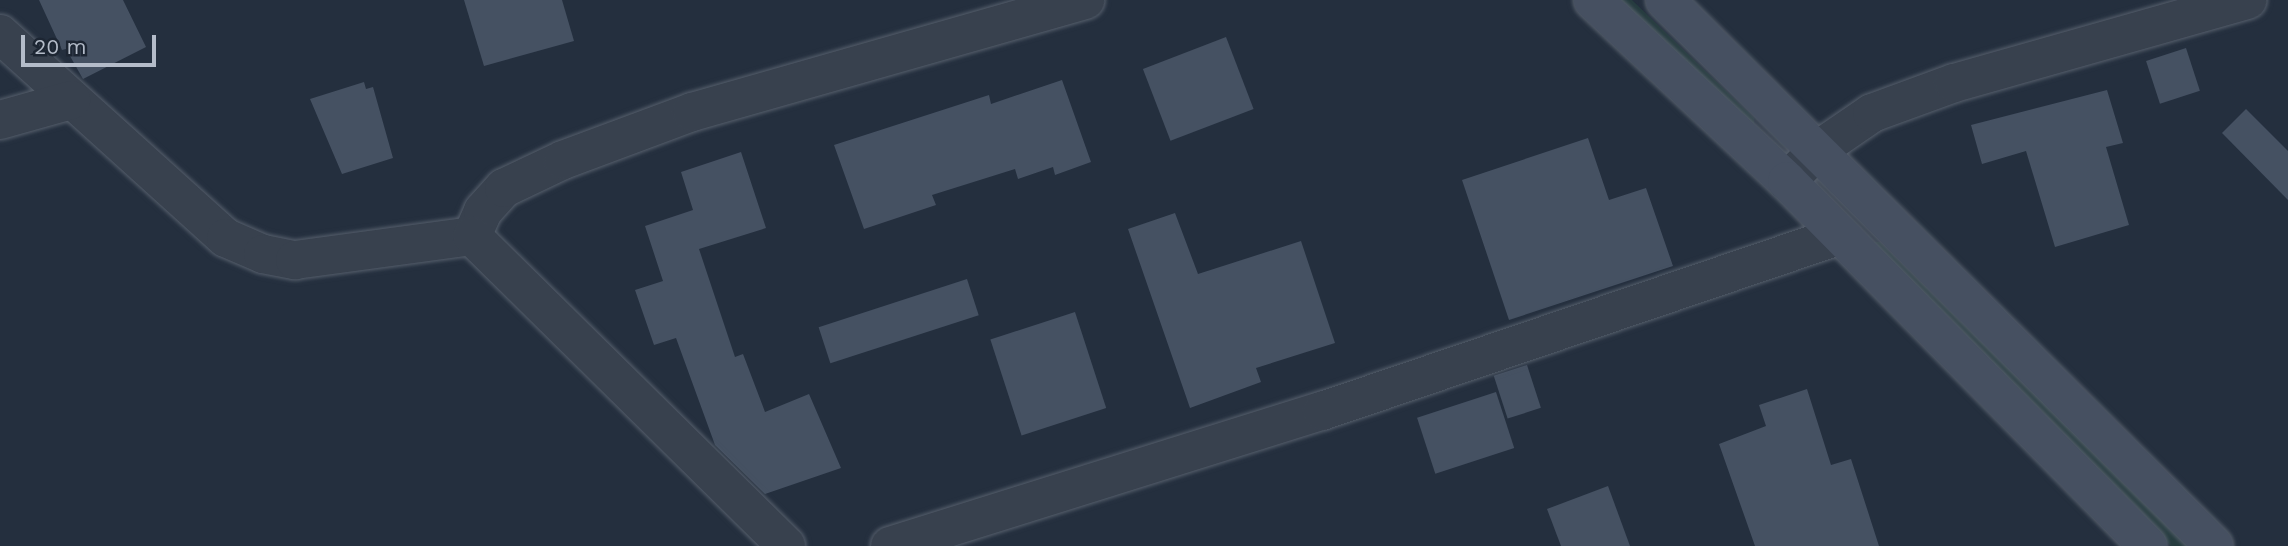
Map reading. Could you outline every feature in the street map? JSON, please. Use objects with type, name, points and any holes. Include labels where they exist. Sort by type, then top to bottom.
[{"type":"main road","points":[[1593,0],[1787,181],[1838,236],[2148,546]]},
{"type":"main road","points":[[1665,0],[2214,546]]},
{"type":"street","points":[[472,236],[483,211],[504,187],[563,160],[692,112],[1085,0]]},
{"type":"street","points":[[1787,181],[1818,150],[1872,113],[1954,83],[2247,0]]},
{"type":"street","points":[[0,34],[226,238],[263,254],[295,260],[472,236]]},
{"type":"street","points":[[0,120],[71,100]]},
{"type":"street","points":[[472,236],[786,546]]},
{"type":"street","points":[[890,546],[1322,411],[1838,236]]},
{"type":"green space","points":[[1613,0],[1632,0],[1754,118],[1754,124],[1748,128]]},
{"type":"green space","points":[[1875,242],[1880,242],[2189,546],[2171,546],[1872,251]]},
{"type":"building","points":[[39,0],[123,0],[146,47],[83,79],[66,49],[62,50]]},
{"type":"building","points":[[464,0],[562,0],[574,41],[484,66]]},
{"type":"building","points":[[1226,37],[1254,109],[1171,141],[1143,69]]},
{"type":"building","points":[[2186,48],[2200,91],[2160,104],[2146,61]]},
{"type":"building","points":[[1062,80],[1091,162],[1055,175],[1053,167],[1018,179],[1015,169],[932,195],[936,205],[864,229],[834,145],[989,95],[991,104]]},
{"type":"building","points":[[364,82],[366,89],[373,87],[393,158],[342,174],[310,99]]},
{"type":"building","points":[[2107,90],[2123,143],[2106,147],[2129,225],[2055,247],[2026,151],[1982,164],[1971,125]]},
{"type":"building","points":[[2246,109],[2288,151],[2288,200],[2222,133]]},
{"type":"building","points":[[1588,138],[1609,200],[1646,188],[1673,266],[1509,320],[1462,180]]},
{"type":"building","points":[[741,152],[766,228],[699,249],[735,357],[743,354],[765,412],[809,394],[841,468],[765,494],[715,445],[676,338],[654,345],[635,290],[663,281],[645,226],[693,210],[681,172]]},
{"type":"building","points":[[1175,213],[1198,274],[1301,241],[1335,343],[1256,368],[1261,382],[1190,408],[1128,229]]},
{"type":"building","points":[[967,279],[979,315],[830,363],[819,327]]},
{"type":"building","points":[[1075,312],[1106,408],[1022,436],[990,340]]},
{"type":"building","points":[[1527,365],[1541,408],[1508,419],[1494,376]]},
{"type":"building","points":[[1807,389],[1831,465],[1851,459],[1879,546],[1755,546],[1719,444],[1766,426],[1759,405]]},
{"type":"building","points":[[1496,392],[1514,448],[1435,474],[1417,418]]},
{"type":"building","points":[[1608,486],[1630,546],[1561,546],[1547,509]]}]
